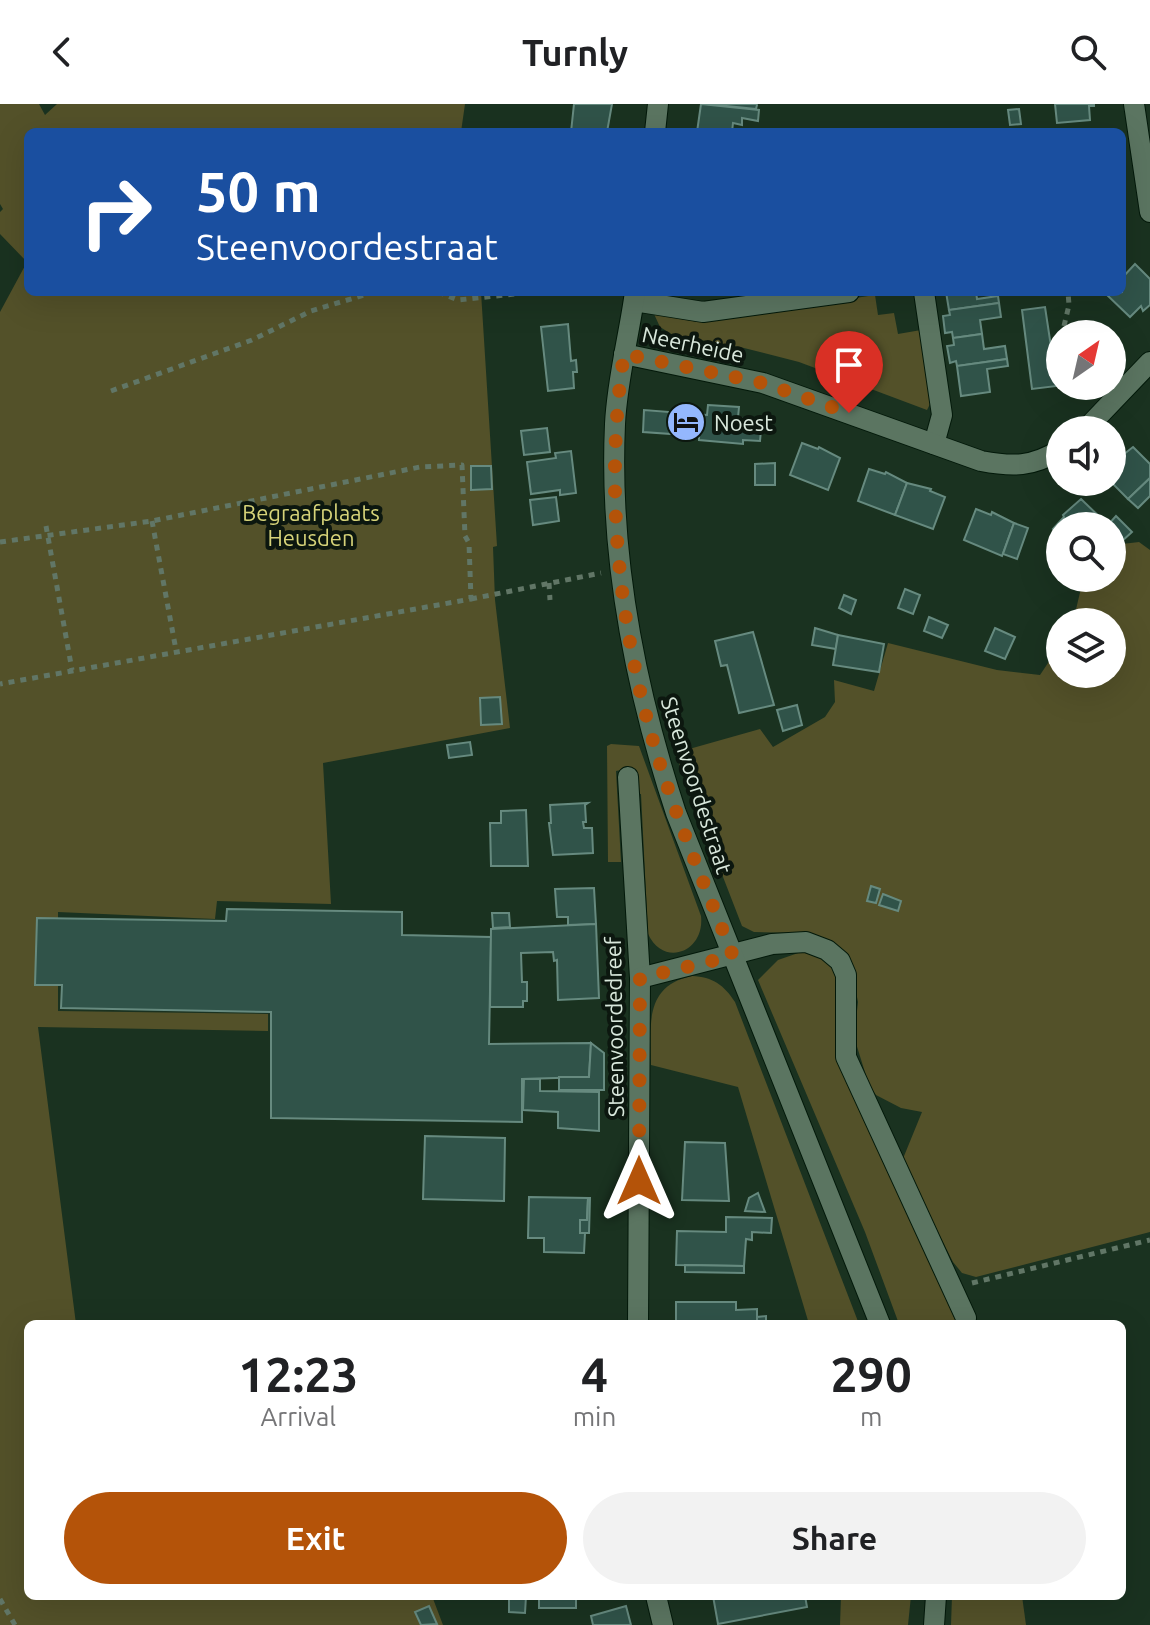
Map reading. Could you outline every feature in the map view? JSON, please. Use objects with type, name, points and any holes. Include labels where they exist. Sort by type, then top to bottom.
[{"type":"street","points":[[655,128],[658,104]]},
{"type":"street","points":[[1134,104],[1150,212]]},
{"type":"street","name":"Neerheide","points":[[634,297],[703,312],[820,296]]},
{"type":"street","points":[[925,296],[942,415],[934,444]]},
{"type":"street","name":"Steenvoordestraat","points":[[634,297],[615,423],[621,569],[634,654],[655,749],[676,813],[878,1320]]},
{"type":"street","name":"Neerheide","points":[[624,354],[763,383],[981,461],[1000,465],[1030,465],[1046,457]]},
{"type":"street","points":[[1098,416],[1150,362]]},
{"type":"street","name":"Steenvoordedreef","points":[[628,777],[640,978],[638,1320]]},
{"type":"street","points":[[640,978],[772,944],[806,942],[827,950],[840,961],[846,975],[846,1057],[966,1318]]},
{"type":"street","points":[[657,1600],[663,1625]]},
{"type":"street","points":[[934,1625],[936,1600]]},
{"type":"path","points":[[111,391],[252,340],[311,311],[361,296]]},
{"type":"path","points":[[448,296],[458,300],[496,296]]},
{"type":"path","points":[[1065,320],[1068,296]]},
{"type":"path","points":[[0,542],[152,521],[420,467],[462,465],[471,599]]},
{"type":"path","points":[[152,521],[176,651]]},
{"type":"path","points":[[46,526],[72,670]]},
{"type":"path","points":[[0,684],[621,569]]},
{"type":"path","points":[[549,583],[550,600]]},
{"type":"path","points":[[952,1288],[1150,1240]]},
{"type":"path","points":[[0,1599],[15,1625]]},
{"type":"green space","points":[[0,104],[39,104],[45,115],[57,104],[465,104],[462,128],[24,128],[24,259],[0,234],[0,212],[3,209],[0,204]]},
{"type":"green space","name":"Begraafplaats Heusden","points":[[24,268],[24,296],[481,296],[497,546],[493,547],[495,600],[510,728],[323,763],[331,904],[217,901],[215,919],[58,912],[58,1011],[268,1014],[268,1031],[38,1027],[75,1320],[24,1320],[24,1600],[434,1600],[443,1625],[0,1625],[0,312]]},
{"type":"green space","points":[[875,296],[878,315],[894,313],[898,334],[921,330],[931,402],[927,410],[799,362],[673,335],[660,327],[654,314],[698,322]]},
{"type":"green space","points":[[1139,542],[1150,550],[1150,1232],[976,1277],[962,1273],[953,1262],[902,1161],[922,1112],[901,1108],[876,1095],[869,1085],[854,1037],[858,1002],[852,972],[829,941],[806,933],[754,932],[742,926],[675,753],[760,729],[773,747],[825,717],[835,702],[834,680],[874,691],[888,643],[997,670],[1040,675],[1046,666],[1046,688],[1126,688],[1126,608],[1076,608],[1080,592],[1126,592],[1126,544]]},
{"type":"green space","points":[[607,746],[639,746],[701,916],[697,939],[682,951],[664,951],[648,934],[641,794],[638,794],[631,768],[616,771],[621,862],[608,862]]},
{"type":"green space","points":[[801,952],[812,954],[828,962],[835,971],[862,1106],[955,1320],[898,1320],[865,1232],[758,980],[778,960]]},
{"type":"green space","points":[[692,976],[706,978],[727,991],[735,1002],[857,1320],[808,1320],[738,1087],[651,1065],[653,1010],[657,999],[676,981]]},
{"type":"green space","points":[[841,1600],[911,1600],[908,1625],[840,1625]]},
{"type":"green space","points":[[952,1600],[1023,1600],[1026,1625],[951,1625]]},
{"type":"building","points":[[574,104],[612,104],[608,128],[571,128]]},
{"type":"building","points":[[701,104],[759,110],[758,121],[742,118],[742,125],[733,123],[732,128],[698,128]]},
{"type":"building","points":[[707,104],[756,104],[757,105],[756,109]]},
{"type":"building","points":[[1055,104],[1094,106],[1089,106],[1090,120],[1057,123]]},
{"type":"building","points":[[1019,109],[1021,124],[1010,125],[1008,110]]},
{"type":"building","points":[[1135,264],[1150,279],[1150,305],[1143,311],[1141,306],[1130,317],[1108,296],[1126,296],[1126,274]]},
{"type":"building","points":[[947,296],[977,296],[977,299],[998,296],[999,303],[949,310]]},
{"type":"building","points":[[999,303],[1001,317],[980,320],[982,334],[953,338],[952,332],[945,333],[943,316],[950,315],[949,310]]},
{"type":"building","points":[[1045,307],[1046,387],[1032,389],[1022,310]]},
{"type":"building","points":[[568,324],[571,361],[576,360],[574,388],[548,391],[541,327]]},
{"type":"building","points":[[982,334],[984,349],[1005,346],[1007,359],[957,366],[956,361],[950,363],[947,346],[954,345],[953,338]]},
{"type":"building","points":[[1007,359],[1008,366],[987,369],[990,392],[961,396],[957,366]]},
{"type":"building","points":[[708,405],[739,407],[738,418],[762,419],[760,441],[743,440],[743,444],[699,440],[699,436],[643,432],[644,410],[707,415]]},
{"type":"building","points":[[547,428],[550,452],[524,455],[521,431]]},
{"type":"building","points":[[802,443],[819,447],[840,458],[828,490],[790,475]]},
{"type":"building","points":[[1133,447],[1150,464],[1150,478],[1128,499],[1125,496],[1126,453]]},
{"type":"building","points":[[571,451],[576,493],[560,495],[560,490],[531,494],[527,462],[556,458],[555,453]]},
{"type":"building","points":[[775,463],[775,485],[755,485],[755,464]]},
{"type":"building","points":[[471,466],[491,466],[492,489],[471,490]]},
{"type":"building","points":[[869,469],[886,472],[907,483],[895,515],[858,501]]},
{"type":"building","points":[[1150,478],[1150,496],[1138,508],[1128,499]]},
{"type":"building","points":[[907,483],[931,489],[945,497],[933,529],[895,515]]},
{"type":"building","points":[[556,497],[559,521],[533,525],[530,500]]},
{"type":"building","points":[[1081,499],[1095,512],[1066,512]]},
{"type":"building","points":[[976,509],[991,515],[992,512],[1014,523],[1002,556],[964,540]]},
{"type":"building","points":[[1014,523],[1028,528],[1017,559],[1003,554]]},
{"type":"building","points":[[905,589],[920,595],[913,614],[898,608]]},
{"type":"building","points":[[844,595],[856,600],[851,614],[839,608]]},
{"type":"building","points":[[929,617],[948,625],[942,638],[924,631]]},
{"type":"building","points":[[815,628],[838,635],[836,649],[812,645]]},
{"type":"building","points":[[995,628],[1015,637],[1005,659],[985,651]]},
{"type":"building","points":[[753,632],[774,705],[739,713],[727,665],[721,666],[715,641]]},
{"type":"building","points":[[838,635],[884,644],[879,672],[833,665]]},
{"type":"building","points":[[500,697],[502,724],[481,725],[480,698]]},
{"type":"building","points":[[797,705],[802,725],[783,731],[777,710]]},
{"type":"building","points":[[470,742],[472,755],[449,758],[447,745]]},
{"type":"building","points":[[588,803],[585,805],[586,822],[583,822],[584,828],[592,828],[593,853],[553,855],[550,805]]},
{"type":"building","points":[[526,810],[528,866],[491,866],[490,823],[501,823],[501,811]]},
{"type":"building","points":[[871,886],[880,889],[876,903],[867,901]]},
{"type":"building","points":[[594,888],[596,924],[568,925],[568,917],[557,917],[555,889]]},
{"type":"building","points":[[883,894],[901,901],[898,911],[879,905]]},
{"type":"building","points":[[227,909],[402,912],[402,935],[491,937],[489,1044],[591,1043],[589,1077],[522,1079],[522,1122],[271,1118],[271,1012],[61,1008],[62,985],[35,985],[37,918],[226,921]]},
{"type":"building","points":[[492,913],[509,913],[510,927],[493,928]]},
{"type":"building","points":[[596,924],[599,998],[558,1000],[557,960],[554,961],[553,952],[521,953],[522,982],[527,982],[527,1001],[523,1001],[523,1007],[490,1007],[491,929]]},
{"type":"building","points":[[591,1043],[604,1053],[604,1090],[559,1090],[559,1077],[589,1077]]},
{"type":"building","points":[[524,1079],[540,1079],[540,1091],[599,1092],[599,1131],[558,1128],[558,1112],[523,1110]]},
{"type":"building","points":[[425,1136],[505,1138],[504,1201],[423,1199]]},
{"type":"building","points":[[685,1142],[725,1143],[729,1201],[682,1200]]},
{"type":"building","points":[[758,1193],[765,1212],[745,1211],[749,1198]]},
{"type":"building","points":[[529,1197],[588,1198],[587,1220],[580,1220],[580,1233],[585,1233],[584,1253],[544,1252],[544,1238],[528,1238]]},
{"type":"building","points":[[588,1198],[589,1233],[580,1233],[580,1220],[587,1220]]},
{"type":"building","points":[[726,1217],[772,1218],[771,1233],[752,1232],[752,1240],[746,1239],[744,1266],[676,1265],[677,1231],[726,1232]]},
{"type":"building","points":[[685,1265],[744,1266],[744,1273],[685,1272]]},
{"type":"building","points":[[676,1302],[736,1302],[736,1310],[757,1309],[757,1320],[676,1320]]},
{"type":"building","points":[[509,1600],[526,1600],[525,1613],[509,1612]]},
{"type":"building","points":[[539,1600],[576,1600],[576,1608],[539,1608]]},
{"type":"building","points":[[714,1600],[806,1600],[807,1607],[718,1624]]},
{"type":"building","points":[[429,1606],[437,1624],[421,1625],[415,1612]]},
{"type":"building","points":[[626,1606],[631,1625],[593,1625],[591,1616]]},
{"type":"place","name":"Noest","points":[[686,422]]},
{"type":"route","points":[[639,1181],[640,978],[733,956],[676,813],[655,749],[634,654],[621,569],[616,496],[615,423],[624,354],[763,383],[849,413]]}]
